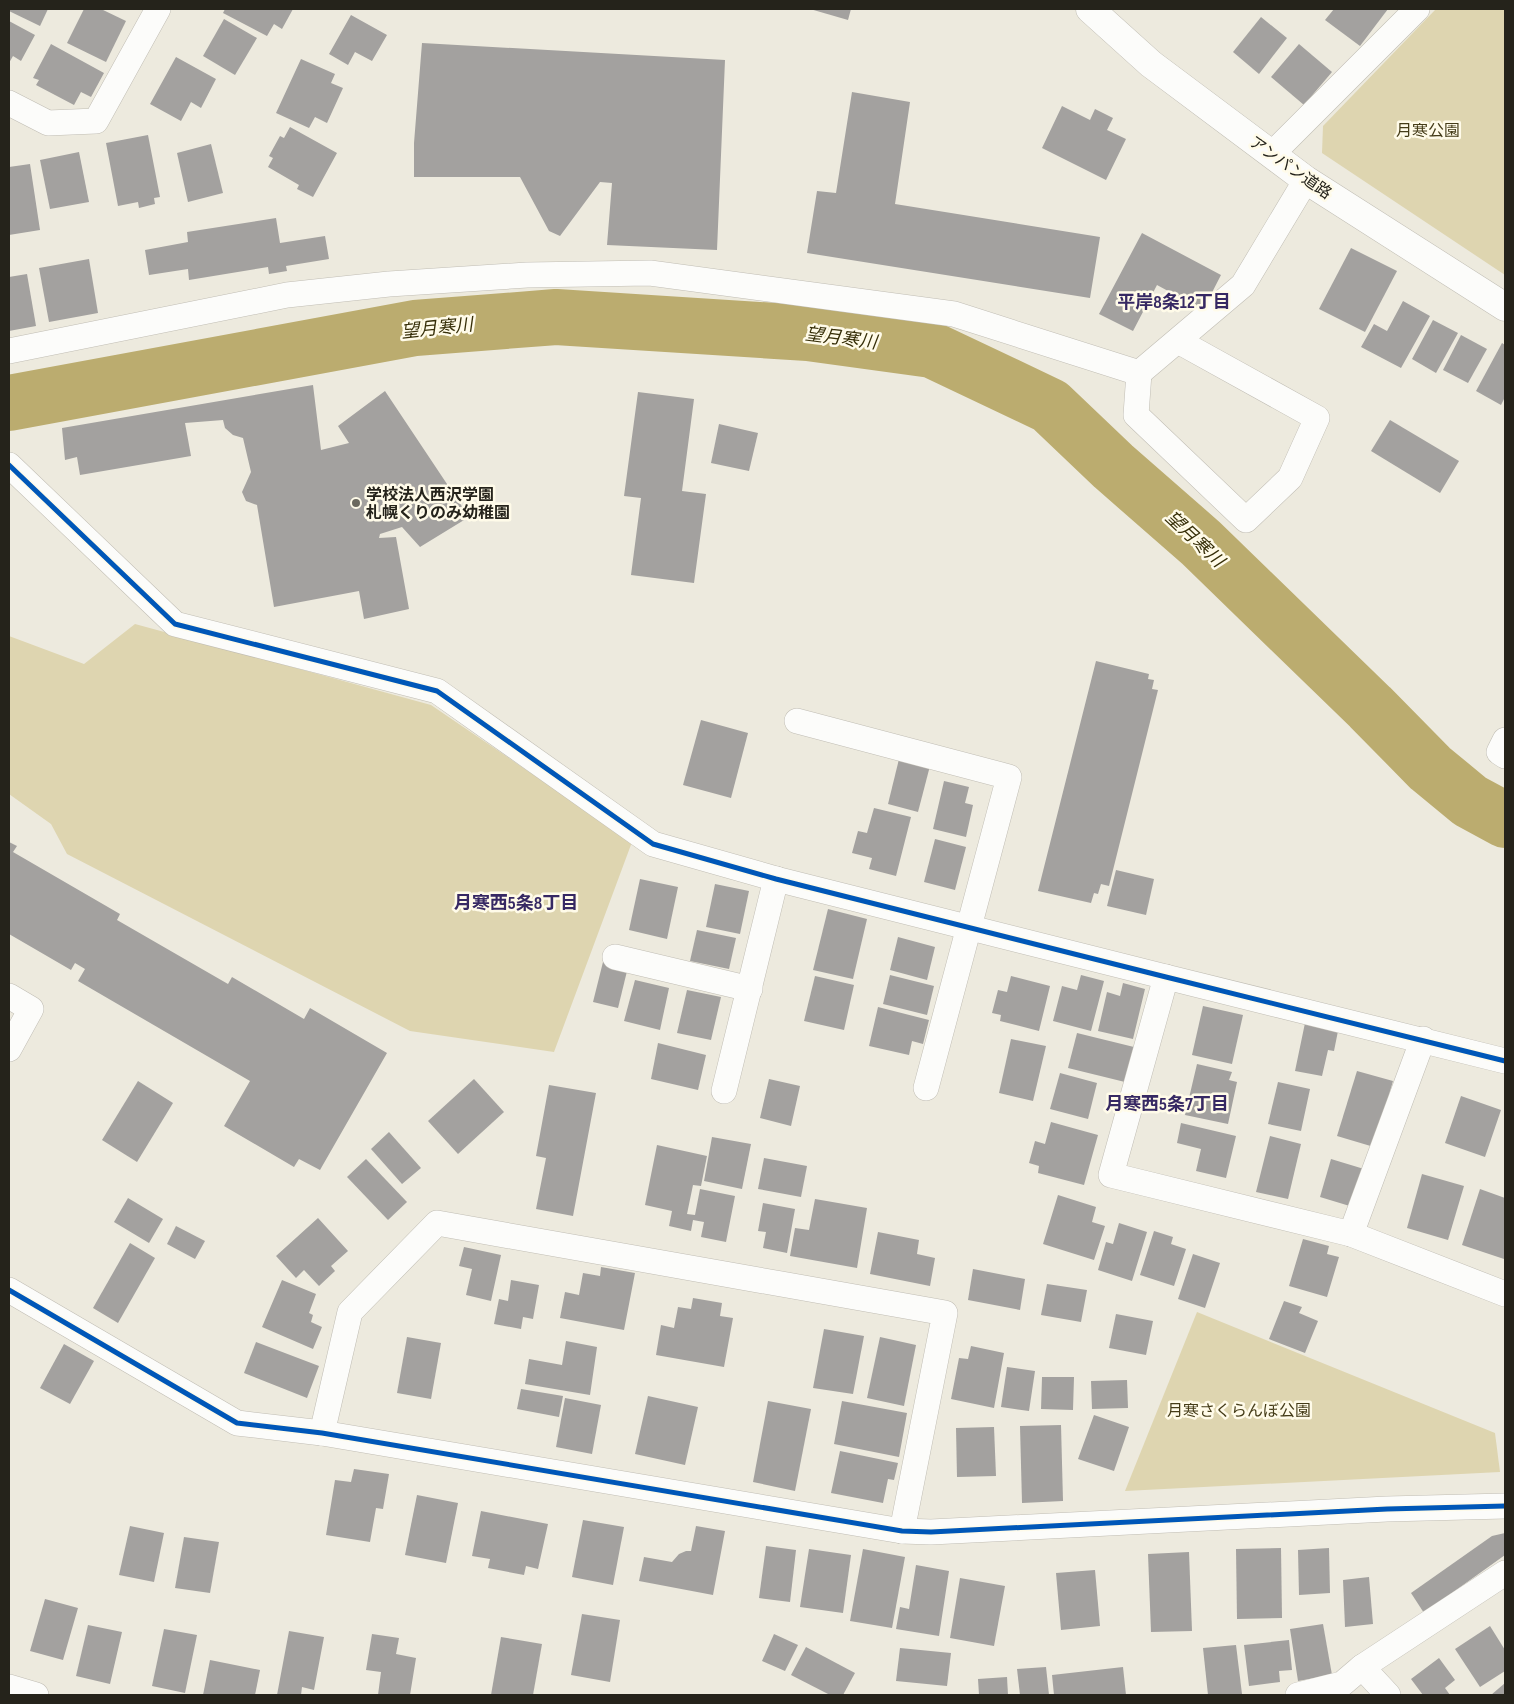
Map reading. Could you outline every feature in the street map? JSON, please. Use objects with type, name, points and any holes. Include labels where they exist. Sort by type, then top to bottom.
[{"type":"street","points":[[9,103],[48,123],[96,121],[158,9]]},
{"type":"street","name":"アンパン道路","points":[[1090,9],[1151,64],[1306,180],[1505,307]]},
{"type":"street","points":[[1272,154],[1417,9]]},
{"type":"street","points":[[1178,341],[1317,418],[1290,478],[1246,520],[1136,415],[1139,373],[1243,285],[1306,180]]},
{"type":"street","points":[[9,351],[287,295],[389,284],[527,275],[650,273],[954,314],[1139,373]]},
{"type":"street","points":[[9,465],[175,624],[437,691],[654,844],[776,879],[1166,978],[1423,1039],[1505,1061]]},
{"type":"street","points":[[798,721],[1009,777],[926,1088]]},
{"type":"street","points":[[1505,740],[1500,752],[1505,756]]},
{"type":"street","points":[[724,1091],[776,879]]},
{"type":"street","points":[[615,957],[750,989]]},
{"type":"street","points":[[1166,978],[1111,1175],[1351,1234],[1505,1294]]},
{"type":"street","points":[[9,996],[31,1009],[9,1049]]},
{"type":"street","points":[[1351,1234],[1423,1039]]},
{"type":"street","points":[[322,1433],[350,1312],[437,1223],[945,1313],[902,1531]]},
{"type":"street","points":[[9,1290],[237,1423],[322,1433],[902,1531],[931,1532],[1386,1509],[1505,1506]]},
{"type":"street","points":[[1298,1695],[1342,1684],[1362,1667],[1505,1573]]},
{"type":"street","points":[[1362,1667],[1388,1695]]},
{"type":"street","points":[[9,1687],[36,1695]]},
{"type":"green space","name":"月寒公園","points":[[1436,9],[1505,9],[1505,275],[1322,153],[1323,126]]},
{"type":"green space","points":[[135,624],[431,705],[632,842],[554,1052],[410,1031],[67,854],[51,824],[9,794],[9,636],[84,664]]},
{"type":"green space","name":"月寒さくらんぼ公園","points":[[1197,1312],[1495,1433],[1500,1472],[1125,1491]]},
{"type":"building","points":[[9,9],[48,9],[40,26],[9,11]]},
{"type":"building","points":[[84,9],[101,9],[126,21],[106,62],[67,43]]},
{"type":"building","points":[[225,9],[293,9],[282,29],[274,24],[267,36],[223,13]]},
{"type":"building","points":[[810,9],[851,9],[848,20]]},
{"type":"building","points":[[1334,9],[1388,9],[1360,46],[1325,20]]},
{"type":"building","points":[[351,15],[387,35],[372,61],[355,52],[348,65],[329,54]]},
{"type":"building","points":[[1261,17],[1287,38],[1259,74],[1233,52]]},
{"type":"building","points":[[224,19],[257,38],[235,75],[203,56]]},
{"type":"building","points":[[9,21],[35,35],[21,61],[13,56],[9,63]]},
{"type":"building","points":[[422,43],[725,60],[717,250],[607,245],[612,183],[600,182],[560,236],[549,231],[520,177],[414,177],[414,143]]},
{"type":"building","points":[[51,44],[104,73],[91,97],[81,92],[74,105],[36,85],[39,80],[33,78]]},
{"type":"building","points":[[1299,44],[1332,72],[1304,105],[1271,77]]},
{"type":"building","points":[[176,57],[216,79],[201,108],[191,102],[181,121],[150,104]]},
{"type":"building","points":[[301,59],[335,74],[331,83],[343,88],[327,123],[315,117],[309,128],[276,113]]},
{"type":"building","points":[[852,92],[910,102],[895,204],[1100,237],[1090,298],[807,253],[817,191],[836,193]]},
{"type":"building","points":[[1062,106],[1090,120],[1095,109],[1113,118],[1107,130],[1126,139],[1106,180],[1042,148]]},
{"type":"building","points":[[290,127],[337,153],[313,197],[297,189],[299,185],[268,167],[273,158],[269,156],[280,136],[284,138]]},
{"type":"building","points":[[148,135],[160,197],[154,198],[155,204],[139,208],[138,202],[118,206],[106,143]]},
{"type":"building","points":[[211,144],[223,193],[188,202],[177,153]]},
{"type":"building","points":[[79,152],[89,202],[50,209],[40,160]]},
{"type":"building","points":[[30,164],[40,230],[9,235],[9,167]]},
{"type":"building","points":[[276,218],[280,243],[325,236],[329,259],[286,266],[287,271],[269,274],[268,267],[189,280],[188,269],[149,275],[145,250],[188,242],[187,232]]},
{"type":"building","points":[[1142,233],[1221,275],[1203,310],[1157,285],[1133,331],[1099,314]]},
{"type":"building","points":[[1351,248],[1397,271],[1365,332],[1319,309]]},
{"type":"building","points":[[89,259],[98,313],[49,322],[39,268]]},
{"type":"building","points":[[27,274],[36,326],[9,331],[9,277]]},
{"type":"building","points":[[1403,301],[1430,316],[1401,368],[1361,347],[1374,324],[1387,331]]},
{"type":"building","points":[[1433,320],[1458,333],[1436,373],[1412,359]]},
{"type":"building","points":[[1461,335],[1487,349],[1468,383],[1443,370]]},
{"type":"building","points":[[1502,343],[1505,345],[1505,397],[1501,405],[1476,391]]},
{"type":"building","name":"学校法人西沢学園 札幌くりのみ幼稚園","points":[[313,385],[321,450],[349,443],[338,426],[385,391],[469,517],[420,547],[402,527],[380,534],[379,538],[396,537],[409,609],[364,619],[359,591],[274,607],[257,505],[246,501],[242,492],[251,472],[243,438],[233,435],[225,428],[223,420],[185,423],[191,456],[80,475],[77,457],[65,460],[62,428]]},
{"type":"building","points":[[638,392],[694,399],[682,491],[706,494],[694,583],[631,575],[641,498],[624,496]]},
{"type":"building","points":[[1390,420],[1459,461],[1440,493],[1371,451]]},
{"type":"building","points":[[719,424],[758,433],[749,471],[711,463]]},
{"type":"building","points":[[1096,661],[1149,674],[1148,679],[1154,680],[1152,689],[1158,690],[1109,886],[1101,884],[1098,894],[1094,893],[1091,903],[1038,891]]},
{"type":"building","points":[[701,720],[748,733],[731,798],[683,785]]},
{"type":"building","points":[[900,755],[931,762],[918,812],[888,804]]},
{"type":"building","points":[[944,781],[969,787],[965,803],[973,805],[966,837],[933,829]]},
{"type":"building","points":[[874,808],[911,817],[896,876],[869,869],[872,858],[852,853],[858,831],[867,833]]},
{"type":"building","points":[[935,839],[966,847],[955,890],[924,882]]},
{"type":"building","points":[[9,842],[17,846],[13,852],[120,914],[117,920],[228,984],[232,977],[304,1019],[310,1008],[387,1053],[320,1170],[299,1159],[294,1167],[224,1126],[250,1081],[78,981],[85,969],[75,963],[71,970],[9,934]]},
{"type":"building","points":[[1116,870],[1154,879],[1146,915],[1107,906]]},
{"type":"building","points":[[640,879],[678,887],[667,939],[629,930]]},
{"type":"building","points":[[715,884],[749,891],[740,934],[706,927]]},
{"type":"building","points":[[828,909],[867,919],[853,979],[813,970]]},
{"type":"building","points":[[697,930],[736,938],[729,969],[690,961]]},
{"type":"building","points":[[898,937],[935,947],[927,980],[890,970]]},
{"type":"building","points":[[603,962],[628,967],[618,1008],[593,1002]]},
{"type":"building","points":[[890,975],[934,986],[927,1015],[883,1004]]},
{"type":"building","points":[[1081,975],[1104,981],[1091,1031],[1053,1021],[1062,986],[1077,990]]},
{"type":"building","points":[[815,976],[854,985],[844,1030],[804,1021]]},
{"type":"building","points":[[1011,976],[1050,986],[1039,1031],[1000,1021],[1001,1015],[992,1013],[998,990],[1007,992]]},
{"type":"building","points":[[635,980],[669,988],[660,1030],[624,1021]]},
{"type":"building","points":[[1123,983],[1145,989],[1133,1039],[1098,1031],[1107,992],[1120,996]]},
{"type":"building","points":[[687,990],[721,997],[711,1040],[677,1033]]},
{"type":"building","points":[[1203,1006],[1243,1015],[1232,1064],[1192,1055]]},
{"type":"building","points":[[878,1007],[929,1020],[923,1044],[912,1041],[909,1055],[869,1046]]},
{"type":"building","points":[[1305,1023],[1338,1031],[1334,1051],[1328,1050],[1322,1076],[1295,1071]]},
{"type":"building","points":[[1077,1033],[1138,1048],[1129,1083],[1068,1068]]},
{"type":"building","points":[[1011,1039],[1046,1046],[1033,1101],[999,1093]]},
{"type":"building","points":[[658,1043],[706,1055],[698,1090],[651,1079]]},
{"type":"building","points":[[1197,1064],[1232,1072],[1229,1080],[1237,1082],[1228,1124],[1185,1115]]},
{"type":"building","points":[[1357,1071],[1393,1081],[1374,1147],[1337,1136]]},
{"type":"building","points":[[1060,1073],[1097,1083],[1088,1119],[1050,1109]]},
{"type":"building","points":[[474,1079],[504,1112],[458,1154],[428,1121]]},
{"type":"building","points":[[769,1079],[800,1086],[791,1126],[760,1118]]},
{"type":"building","points":[[138,1081],[173,1103],[137,1162],[102,1140]]},
{"type":"building","points":[[1278,1082],[1310,1089],[1301,1131],[1268,1124]]},
{"type":"building","points":[[549,1085],[596,1093],[573,1216],[536,1209],[546,1158],[536,1156]]},
{"type":"building","points":[[1461,1096],[1501,1110],[1485,1157],[1445,1143]]},
{"type":"building","points":[[1051,1122],[1098,1135],[1084,1185],[1038,1173],[1039,1166],[1029,1163],[1035,1141],[1045,1144]]},
{"type":"building","points":[[1181,1123],[1236,1136],[1226,1178],[1196,1171],[1201,1149],[1177,1143]]},
{"type":"building","points":[[389,1132],[421,1168],[402,1184],[371,1149]]},
{"type":"building","points":[[1270,1136],[1301,1144],[1288,1199],[1256,1192]]},
{"type":"building","points":[[712,1137],[751,1144],[742,1189],[704,1181]]},
{"type":"building","points":[[657,1145],[707,1156],[701,1186],[693,1185],[687,1214],[695,1215],[700,1189],[735,1196],[726,1242],[701,1237],[704,1222],[693,1220],[691,1231],[669,1226],[672,1211],[645,1205]]},
{"type":"building","points":[[764,1158],[807,1166],[801,1197],[758,1189]]},
{"type":"building","points":[[366,1159],[407,1202],[388,1220],[347,1177]]},
{"type":"building","points":[[1331,1159],[1364,1169],[1353,1207],[1320,1197]]},
{"type":"building","points":[[1422,1174],[1464,1186],[1448,1240],[1407,1228]]},
{"type":"building","points":[[1480,1189],[1505,1198],[1504,1259],[1462,1245]]},
{"type":"building","points":[[1058,1195],[1096,1207],[1092,1222],[1105,1226],[1094,1260],[1043,1244]]},
{"type":"building","points":[[128,1198],[163,1219],[149,1243],[114,1222]]},
{"type":"building","points":[[815,1199],[867,1208],[857,1268],[790,1256],[795,1228],[809,1230]]},
{"type":"building","points":[[763,1203],[795,1209],[787,1253],[763,1248],[766,1232],[758,1231]]},
{"type":"building","points":[[318,1218],[348,1251],[331,1266],[335,1271],[319,1286],[304,1270],[296,1278],[276,1256]]},
{"type":"building","points":[[1119,1223],[1147,1232],[1132,1281],[1098,1270],[1106,1242],[1113,1244]]},
{"type":"building","points":[[176,1226],[205,1241],[195,1259],[167,1244]]},
{"type":"building","points":[[1154,1231],[1173,1237],[1171,1244],[1186,1249],[1174,1286],[1140,1275]]},
{"type":"building","points":[[878,1232],[919,1240],[917,1254],[935,1258],[930,1286],[870,1274]]},
{"type":"building","points":[[1303,1239],[1329,1246],[1327,1254],[1339,1257],[1327,1297],[1289,1286]]},
{"type":"building","points":[[130,1243],[155,1258],[118,1323],[93,1308]]},
{"type":"building","points":[[464,1247],[501,1255],[491,1301],[466,1295],[472,1269],[459,1266]]},
{"type":"building","points":[[1193,1254],[1220,1263],[1205,1308],[1178,1299]]},
{"type":"building","points":[[601,1267],[635,1273],[624,1330],[560,1318],[565,1292],[579,1295],[583,1273],[600,1276]]},
{"type":"building","points":[[973,1269],[1025,1279],[1020,1310],[968,1300]]},
{"type":"building","points":[[282,1280],[316,1294],[309,1313],[313,1315],[311,1322],[322,1327],[313,1349],[262,1327]]},
{"type":"building","points":[[511,1280],[539,1285],[533,1319],[523,1317],[521,1329],[494,1324],[499,1299],[508,1301]]},
{"type":"building","points":[[1047,1284],[1087,1290],[1081,1322],[1041,1315]]},
{"type":"building","points":[[693,1298],[722,1303],[720,1316],[733,1318],[724,1367],[656,1355],[661,1325],[674,1328],[678,1307],[691,1309]]},
{"type":"building","points":[[1284,1301],[1302,1307],[1299,1313],[1318,1321],[1305,1353],[1269,1339]]},
{"type":"building","points":[[1116,1314],[1153,1321],[1146,1355],[1109,1348]]},
{"type":"building","points":[[824,1329],[864,1336],[853,1394],[813,1388]]},
{"type":"building","points":[[407,1337],[441,1343],[431,1399],[397,1393]]},
{"type":"building","points":[[880,1337],[916,1345],[904,1406],[867,1398]]},
{"type":"building","points":[[566,1341],[597,1347],[590,1395],[525,1384],[529,1359],[562,1365]]},
{"type":"building","points":[[256,1342],[319,1366],[307,1398],[244,1373]]},
{"type":"building","points":[[64,1344],[94,1361],[70,1404],[40,1388]]},
{"type":"building","points":[[971,1346],[1004,1353],[994,1408],[951,1399],[959,1358],[968,1359]]},
{"type":"building","points":[[1007,1367],[1035,1371],[1029,1411],[1001,1407]]},
{"type":"building","points":[[1042,1377],[1074,1377],[1073,1410],[1041,1409]]},
{"type":"building","points":[[1127,1380],[1128,1408],[1092,1409],[1091,1381]]},
{"type":"building","points":[[521,1389],[563,1396],[559,1417],[517,1409]]},
{"type":"building","points":[[648,1396],[698,1407],[685,1465],[635,1454]]},
{"type":"building","points":[[565,1398],[601,1405],[592,1454],[556,1447]]},
{"type":"building","points":[[768,1401],[811,1409],[795,1491],[753,1482]]},
{"type":"building","points":[[842,1401],[907,1413],[899,1457],[834,1444]]},
{"type":"building","points":[[1094,1415],[1129,1427],[1114,1471],[1078,1459]]},
{"type":"building","points":[[1061,1425],[1063,1501],[1022,1503],[1020,1426]]},
{"type":"building","points":[[994,1427],[996,1476],[957,1477],[956,1428]]},
{"type":"building","points":[[840,1451],[898,1463],[894,1480],[888,1479],[883,1503],[831,1493]]},
{"type":"building","points":[[354,1469],[389,1474],[383,1509],[376,1508],[370,1542],[326,1535],[335,1480],[351,1482]]},
{"type":"building","points":[[417,1495],[458,1503],[446,1563],[405,1555]]},
{"type":"building","points":[[481,1511],[548,1524],[538,1569],[526,1566],[524,1575],[488,1568],[490,1559],[472,1556]]},
{"type":"building","points":[[583,1520],[624,1527],[613,1585],[572,1577]]},
{"type":"building","points":[[130,1526],[164,1533],[154,1582],[119,1575]]},
{"type":"building","points":[[696,1526],[725,1531],[713,1595],[639,1581],[644,1557],[672,1562],[679,1554],[691,1551]]},
{"type":"building","points":[[1505,1533],[1505,1555],[1424,1613],[1411,1593],[1492,1536]]},
{"type":"building","points":[[184,1537],[219,1542],[210,1593],[175,1588]]},
{"type":"building","points":[[766,1546],[796,1550],[790,1602],[759,1598]]},
{"type":"building","points":[[1281,1548],[1282,1618],[1237,1619],[1236,1549]]},
{"type":"building","points":[[1329,1548],[1330,1593],[1299,1595],[1298,1550]]},
{"type":"building","points":[[809,1549],[851,1555],[843,1613],[800,1607]]},
{"type":"building","points":[[863,1549],[905,1557],[892,1628],[850,1621]]},
{"type":"building","points":[[1189,1552],[1192,1631],[1151,1632],[1148,1554]]},
{"type":"building","points":[[916,1565],[949,1571],[939,1636],[896,1629],[900,1607],[909,1609]]},
{"type":"building","points":[[1095,1570],[1100,1626],[1061,1630],[1056,1573]]},
{"type":"building","points":[[1369,1577],[1373,1624],[1345,1627],[1343,1580]]},
{"type":"building","points":[[960,1578],[1005,1586],[994,1646],[950,1638]]},
{"type":"building","points":[[45,1599],[78,1608],[63,1660],[30,1651]]},
{"type":"building","points":[[582,1614],[620,1620],[610,1682],[571,1675]]},
{"type":"building","points":[[1323,1624],[1332,1675],[1298,1681],[1290,1629]]},
{"type":"building","points":[[88,1625],[122,1632],[110,1684],[76,1676]]},
{"type":"building","points":[[1490,1626],[1505,1650],[1505,1671],[1480,1687],[1455,1649]]},
{"type":"building","points":[[164,1629],[197,1635],[185,1693],[152,1686]]},
{"type":"building","points":[[289,1631],[324,1637],[314,1690],[302,1687],[301,1695],[277,1695]]},
{"type":"building","points":[[372,1634],[399,1638],[396,1654],[416,1658],[410,1695],[378,1695],[381,1672],[366,1670]]},
{"type":"building","points":[[774,1634],[798,1645],[785,1671],[762,1661]]},
{"type":"building","points":[[501,1637],[542,1644],[533,1695],[491,1695]]},
{"type":"building","points":[[1289,1640],[1292,1670],[1279,1671],[1280,1682],[1249,1686],[1244,1645]]},
{"type":"building","points":[[1236,1645],[1242,1694],[1208,1695],[1203,1648]]},
{"type":"building","points":[[806,1647],[855,1673],[843,1695],[830,1695],[791,1675]]},
{"type":"building","points":[[900,1648],[951,1653],[947,1686],[896,1681]]},
{"type":"building","points":[[1439,1658],[1455,1680],[1445,1688],[1450,1695],[1423,1695],[1411,1679]]},
{"type":"building","points":[[210,1660],[260,1670],[255,1695],[203,1695]]},
{"type":"building","points":[[1046,1667],[1049,1695],[1020,1695],[1017,1669]]},
{"type":"building","points":[[1123,1667],[1126,1695],[1054,1695],[1052,1675]]},
{"type":"building","points":[[1007,1677],[1008,1695],[979,1695],[978,1679]]},
{"type":"building","points":[[1505,1683],[1505,1695],[1491,1695]]},
{"type":"waterway","name":"望月寒川","points":[[9,403],[415,328],[556,317],[808,333],[932,350],[1050,406],[1113,466],[1201,543],[1430,768],[1470,801],[1505,820]]},
{"type":"cycle path","points":[[9,465],[175,624],[437,691],[653,844],[776,879],[1505,1061]]},
{"type":"cycle path","points":[[9,1290],[237,1423],[322,1433],[902,1531],[931,1532],[1387,1509],[1505,1506]]},
{"type":"place","name":"学校法人西沢学園 札幌くりのみ幼稚園","points":[[356,503]]},
{"type":"district","name":"平岸8条12丁目","points":[[1174,302]]},
{"type":"district","name":"月寒西5条8丁目","points":[[516,903]]},
{"type":"district","name":"月寒西5条7丁目","points":[[1167,1104]]}]
